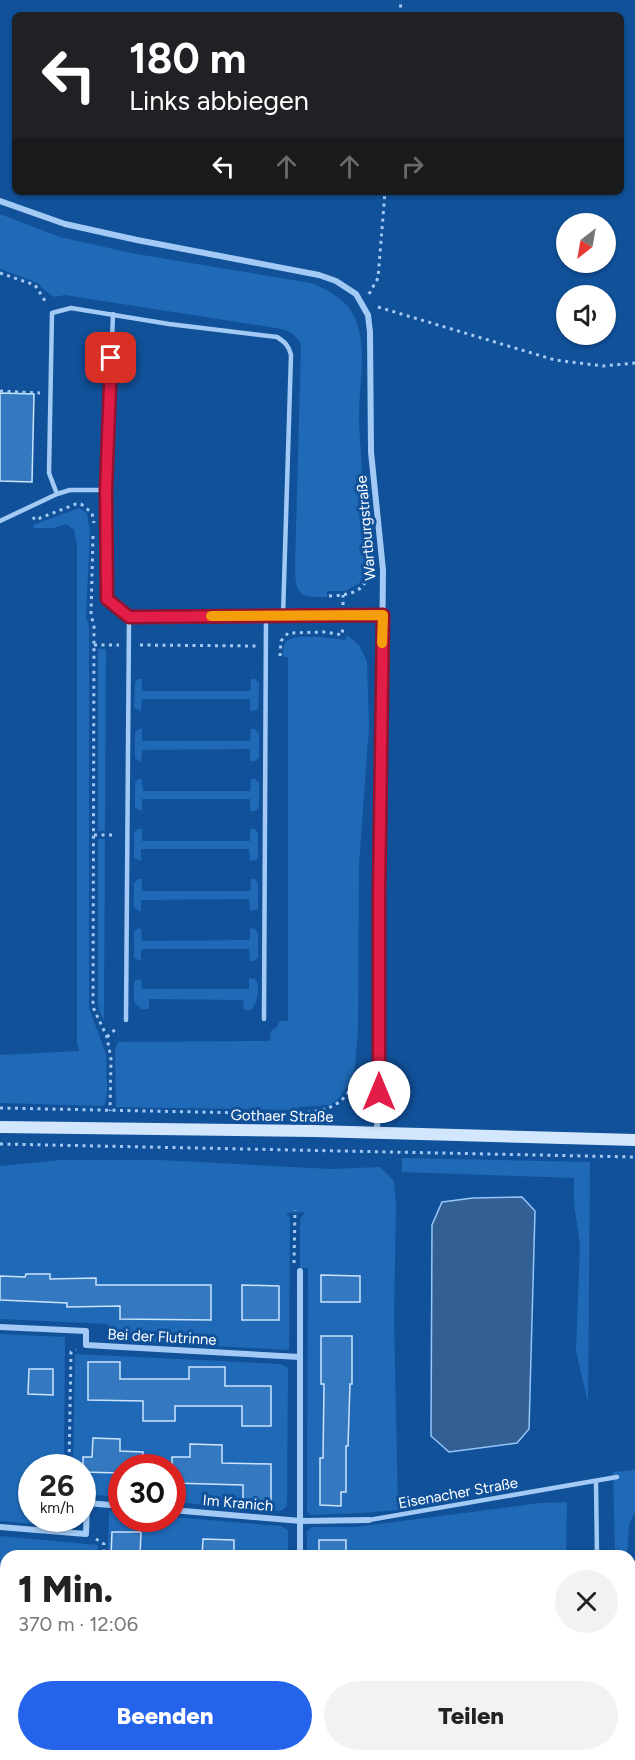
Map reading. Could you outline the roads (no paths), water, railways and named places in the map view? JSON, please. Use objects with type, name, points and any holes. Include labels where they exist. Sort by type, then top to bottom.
[{"type":"main road","name":"Gothaer Straße","points":[[0,1127],[635,1140]]},
{"type":"street","name":"Wartburgstraße","points":[[0,201],[75,226],[319,275],[336,281],[356,294],[368,315],[371,452],[383,570],[377,1133]]},
{"type":"street","points":[[300,1271],[300,1550]]},
{"type":"street","name":"Bei der Flutrinne","points":[[0,1327],[86,1331],[86,1345],[300,1357]]},
{"type":"street","points":[[0,1527],[87,1534],[87,1503],[108,1505]]},
{"type":"street","name":"Im Kranich","points":[[186,1511],[301,1521]]},
{"type":"street","name":"Eisenacher Straße","points":[[301,1521],[369,1520]]},
{"type":"lane","points":[[57,494],[49,473],[52,313],[70,308],[169,324],[277,337],[289,347],[291,355],[283,616]]},
{"type":"lane","points":[[113,314],[106,490],[107,599],[129,617],[383,615]]},
{"type":"lane","points":[[0,521],[70,490],[106,490]]},
{"type":"lane","points":[[264,1019],[266,616]]},
{"type":"lane","points":[[126,1020],[129,617]]},
{"type":"lane","name":"Eisenacher Straße","points":[[369,1520],[617,1478]]},
{"type":"lane","points":[[596,1482],[597,1550]]}]
